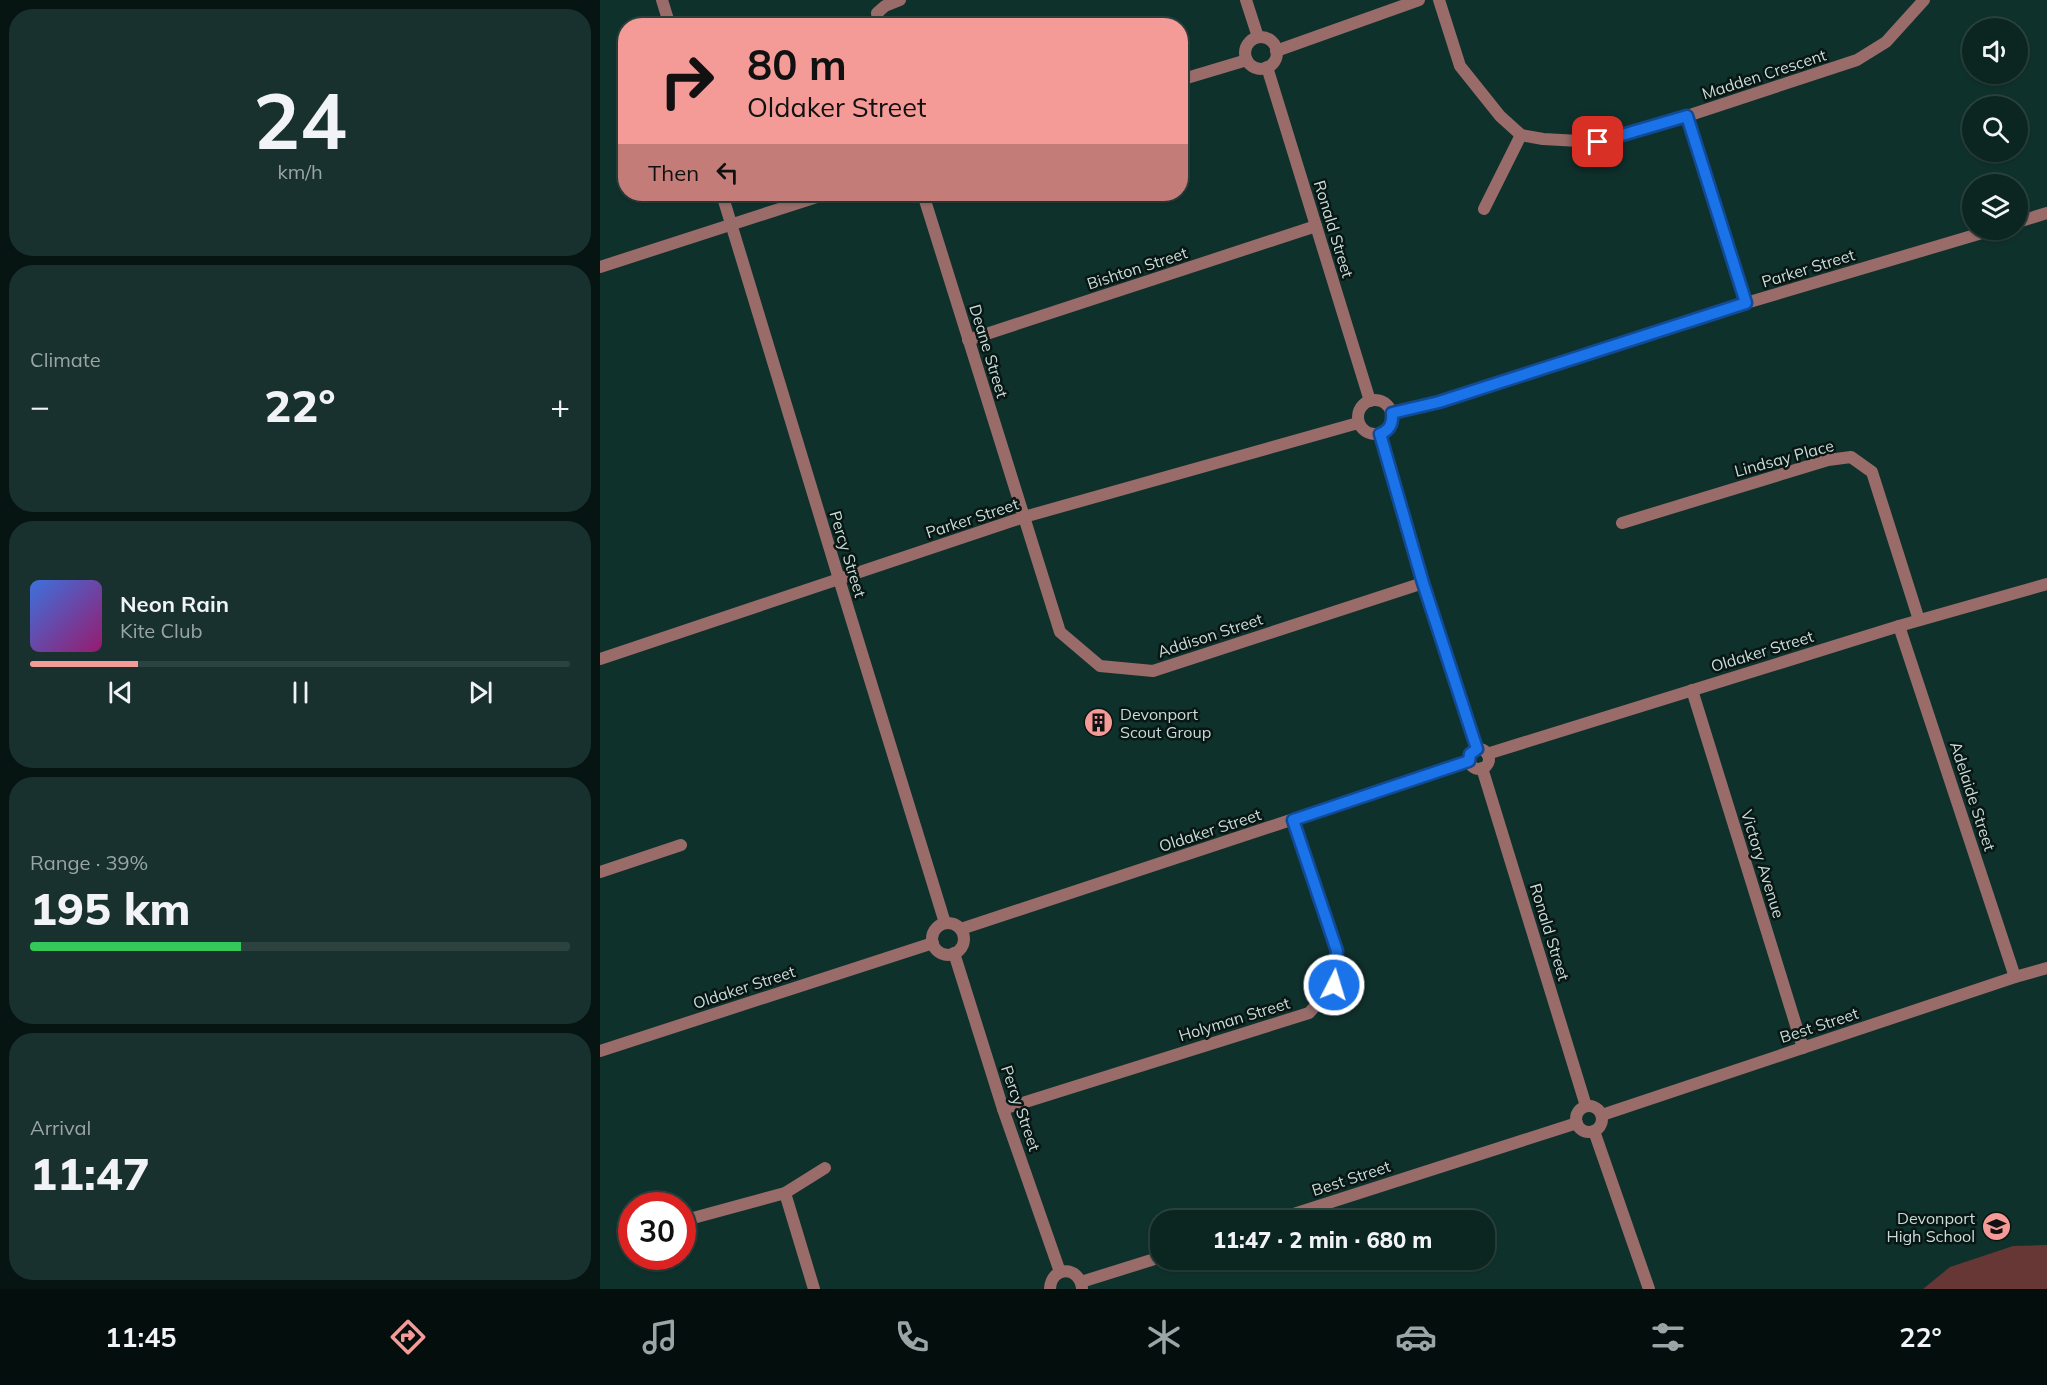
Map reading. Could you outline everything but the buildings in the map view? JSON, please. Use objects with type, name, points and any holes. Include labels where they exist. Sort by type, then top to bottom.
[{"type":"street","points":[[662,0],[668,18]]},
{"type":"street","points":[[878,18],[878,13],[885,6],[900,0]]},
{"type":"street","points":[[1246,0],[1258,37]]},
{"type":"street","points":[[1276,51],[1419,0]]},
{"type":"street","points":[[1439,0],[1460,66],[1500,116],[1521,135],[1484,209]]},
{"type":"street","name":"Madden Crescent","points":[[1521,135],[1543,139],[1598,142],[1687,116],[1857,60],[1886,42],[1924,0]]},
{"type":"street","points":[[1258,37],[1270,40],[1276,51],[1274,61],[1267,67],[1257,68],[1247,60],[1246,47],[1258,37]]},
{"type":"street","points":[[1188,78],[1247,60]]},
{"type":"street","name":"Ronald Street","points":[[1267,67],[1370,401]]},
{"type":"street","points":[[1687,116],[1746,303]]},
{"type":"street","name":"Percy Street","points":[[724,201],[945,923]]},
{"type":"street","points":[[600,267],[804,201]]},
{"type":"street","name":"Deane Street","points":[[925,201],[1024,517]]},
{"type":"street","points":[[2028,219],[2047,213]]},
{"type":"street","name":"Bishton Street","points":[[968,340],[1316,226]]},
{"type":"street","name":"Parker Street","points":[[1392,413],[1439,402],[1746,303],[1962,239]]},
{"type":"street","points":[[1370,401],[1381,401],[1390,408],[1392,413],[1392,424],[1380,434],[1365,432],[1358,423],[1361,407],[1370,401]]},
{"type":"street","name":"Parker Street","points":[[600,659],[1024,517],[1358,423]]},
{"type":"street","points":[[1380,434],[1423,583],[1482,752],[1488,760],[1482,768],[1475,768],[1469,761],[1470,754],[1482,752]]},
{"type":"street","name":"Lindsay Place","points":[[1622,523],[1828,460],[1851,458],[1872,472],[1919,620]]},
{"type":"street","name":"Addison Street","points":[[1024,517],[1060,632],[1100,666],[1153,671],[1423,583]]},
{"type":"street","name":"Oldaker Street","points":[[1482,752],[1919,620],[2047,584]]},
{"type":"street","name":"Adelaide Street","points":[[1899,626],[2015,977]]},
{"type":"street","name":"Victory Avenue","points":[[1692,690],[1803,1048]]},
{"type":"street","name":"Oldaker Street","points":[[961,929],[1469,761]]},
{"type":"street","name":"Ronald Street","points":[[1482,768],[1586,1106]]},
{"type":"street","name":"Holyman Street","points":[[1003,1109],[1309,1013],[1334,985],[1337,951],[1293,820]]},
{"type":"street","points":[[600,872],[681,844]]},
{"type":"street","points":[[945,923],[961,929],[963,942],[954,953],[940,952],[933,942],[933,933],[936,928],[945,923]]},
{"type":"street","name":"Oldaker Street","points":[[600,1051],[933,942]]},
{"type":"street","name":"Percy Street","points":[[954,953],[1003,1109],[1060,1272]]},
{"type":"street","name":"Best Street","points":[[1602,1115],[2047,968]]},
{"type":"street","points":[[1586,1106],[1596,1107],[1602,1115],[1602,1122],[1594,1131],[1584,1131],[1577,1123],[1577,1114],[1586,1106]]},
{"type":"street","name":"Best Street","points":[[1306,1210],[1577,1123]]},
{"type":"street","points":[[1594,1131],[1649,1289]]},
{"type":"street","points":[[696,1217],[784,1193],[825,1168]]},
{"type":"street","points":[[784,1193],[814,1289]]},
{"type":"street","points":[[1050,1289],[1052,1279],[1060,1272],[1071,1272],[1076,1275],[1082,1286],[1150,1261]]},
{"type":"shaded area","points":[[2047,1245],[2047,1289],[1923,1289],[1950,1267],[2013,1246]]},
{"type":"place","name":"Devonport Scout Group","points":[[1099,723]]},
{"type":"place","name":"Devonport High School","points":[[1996,1227]]},
{"type":"route","points":[[1334,985],[1337,951],[1293,820],[1469,761],[1470,754],[1477,749],[1423,583],[1380,434],[1392,424],[1392,413],[1439,402],[1746,303],[1687,116],[1598,142]]}]
